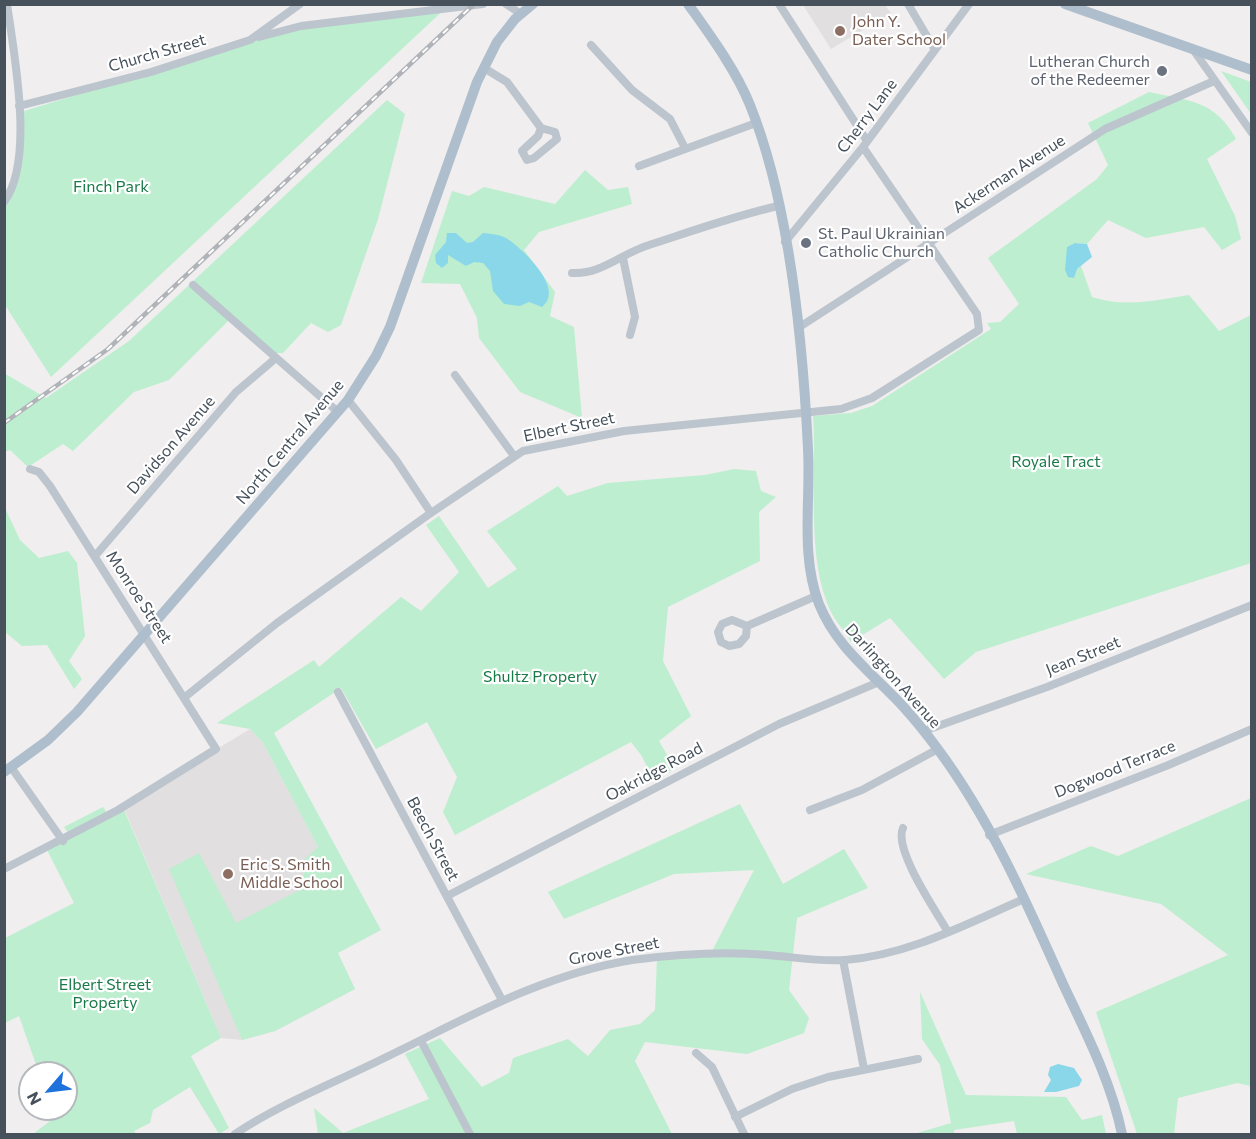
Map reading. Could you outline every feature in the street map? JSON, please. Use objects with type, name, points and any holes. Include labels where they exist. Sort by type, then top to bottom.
[{"type":"main road","name":"North Central Avenue","points":[[8,770],[64,726],[348,400],[376,356],[390,327],[483,68],[497,42],[532,4]]},
{"type":"main road","name":"Darlington Avenue","points":[[688,4],[750,104],[778,206],[798,328],[806,413],[808,543],[816,596],[826,620],[845,649],[879,682],[938,749],[989,835],[1024,899],[1104,1073],[1122,1134]]},
{"type":"main road","points":[[1065,4],[1251,70]]},
{"type":"street","points":[[4,202],[17,175],[19,106],[7,4]]},
{"type":"street","points":[[250,40],[302,26],[483,4]]},
{"type":"street","points":[[506,4],[521,14]]},
{"type":"street","points":[[779,4],[930,244]]},
{"type":"street","points":[[908,4],[935,50]]},
{"type":"street","name":"Cherry Lane","points":[[785,242],[865,144],[969,4]]},
{"type":"street","name":"Church Street","points":[[19,106],[151,72],[250,40],[297,6],[302,26]]},
{"type":"street","points":[[591,45],[632,90],[670,119],[685,148]]},
{"type":"street","points":[[1192,48],[1251,134]]},
{"type":"street","points":[[4,70],[14,66]]},
{"type":"street","points":[[483,68],[507,82],[541,128]]},
{"type":"street","name":"Ackerman Avenue","points":[[798,328],[1105,129],[1214,81]]},
{"type":"street","points":[[639,166],[756,123]]},
{"type":"street","points":[[572,273],[594,271],[649,244],[745,213],[778,206]]},
{"type":"street","name":"Elbert Street","points":[[185,697],[277,623],[431,513],[514,456],[533,447],[624,431],[840,409],[872,398],[980,330],[977,314],[930,244]]},
{"type":"street","points":[[623,258],[635,316],[630,335]]},
{"type":"street","points":[[192,285],[338,412]]},
{"type":"street","name":"Davidson Avenue","points":[[95,556],[236,392],[276,358]]},
{"type":"street","points":[[455,375],[514,456]]},
{"type":"street","points":[[348,400],[396,460],[431,513]]},
{"type":"street","name":"Monroe Street","points":[[30,469],[39,472],[50,486],[146,634],[216,749],[63,841]]},
{"type":"street","points":[[747,626],[816,596]]},
{"type":"street","name":"Jean Street","points":[[924,731],[1047,687],[1251,605]]},
{"type":"street","name":"Oakridge Road","points":[[447,896],[779,724],[879,682]]},
{"type":"street","name":"Beech Street","points":[[338,692],[501,1000]]},
{"type":"street","name":"Dogwood Terrace","points":[[989,835],[1166,766],[1251,729]]},
{"type":"street","points":[[810,810],[866,788],[938,749]]},
{"type":"street","points":[[4,869],[63,841],[8,770]]},
{"type":"street","points":[[903,828],[900,834],[903,849],[948,932]]},
{"type":"street","name":"Grove Street","points":[[235,1134],[279,1109],[501,1000],[545,982],[589,969],[669,956],[729,953],[843,960],[904,950],[1024,899]]},
{"type":"street","points":[[843,960],[864,1069]]},
{"type":"street","points":[[421,1041],[470,1134]]},
{"type":"street","points":[[696,1053],[712,1067],[744,1134]]},
{"type":"street","points":[[735,1117],[810,1082],[918,1059]]},
{"type":"shaded area","name":"John Y. Dater School","points":[[803,5],[885,5],[891,13],[831,49]]},
{"type":"shaded area","name":"Eric S. Smith Middle School","points":[[250,729],[263,743],[318,847],[305,887],[355,989],[275,1031],[242,1040],[221,1038],[123,806]]},
{"type":"green space","name":"Finch Park","points":[[449,5],[51,377],[5,305],[5,196],[13,187],[21,112],[304,25]]},
{"type":"green space","points":[[1221,71],[1251,82],[1251,114]]},
{"type":"green space","name":"Royale Tract","points":[[1149,92],[1200,104],[1219,116],[1228,126],[1236,139],[1207,159],[1235,216],[1241,239],[1222,250],[1204,227],[1146,238],[1108,220],[1087,244],[1076,243],[1077,269],[1081,266],[1092,297],[1104,300],[1128,303],[1189,295],[1219,331],[1251,315],[1251,563],[976,652],[944,679],[890,618],[851,642],[831,613],[820,579],[815,534],[813,416],[851,413],[872,406],[991,329],[987,323],[1000,322],[1019,304],[988,258],[1097,179],[1108,165],[1088,123]]},
{"type":"green space","points":[[387,100],[405,114],[378,219],[341,325],[328,332],[311,323],[283,353],[267,353],[229,320],[169,380],[134,392],[73,451],[63,444],[28,467],[10,450],[5,452],[4,373],[46,398],[129,341]]},
{"type":"green space","points":[[585,170],[608,190],[628,187],[632,204],[539,232],[524,250],[555,292],[550,316],[574,327],[582,418],[520,392],[479,338],[477,318],[460,284],[421,283],[452,191],[469,196],[484,187],[555,204]]},
{"type":"green space","name":"Shultz Property","points":[[734,469],[756,471],[761,491],[776,497],[759,512],[760,561],[668,607],[663,661],[691,716],[659,741],[675,769],[654,780],[641,755],[631,742],[455,835],[443,812],[457,777],[427,722],[376,749],[341,688],[274,733],[381,930],[338,953],[355,989],[275,1031],[242,1040],[169,869],[199,853],[236,923],[305,887],[302,862],[318,847],[263,743],[250,729],[217,723],[314,660],[319,667],[401,597],[421,611],[459,572],[426,525],[439,516],[488,588],[517,569],[487,531],[558,486],[567,496],[608,483],[705,475]]},
{"type":"green space","points":[[5,508],[20,540],[39,558],[68,551],[77,563],[85,636],[69,661],[82,679],[74,689],[47,645],[22,646],[5,632]]},
{"type":"green space","points":[[1251,798],[1251,1086],[1237,1083],[1178,1098],[1174,1134],[1137,1134],[1096,1012],[1228,955],[1161,904],[1026,874],[1091,846],[1118,856]]},
{"type":"green space","points":[[740,804],[783,884],[844,849],[868,888],[797,918],[789,990],[809,1018],[804,1033],[747,1054],[645,1042],[635,1061],[672,1134],[318,1134],[314,1108],[343,1133],[429,1099],[405,1054],[440,1038],[482,1087],[509,1073],[513,1058],[568,1039],[588,1056],[610,1030],[640,1024],[655,1010],[657,957],[711,953],[754,870],[674,874],[564,919],[548,892]]},
{"type":"green space","name":"Elbert Street Property","points":[[122,805],[221,1038],[191,1056],[229,1128],[219,1134],[190,1087],[153,1110],[150,1123],[134,1131],[136,1134],[33,1134],[50,1121],[78,1121],[78,1061],[35,1061],[19,1016],[5,1023],[5,938],[74,903],[45,846],[68,833],[64,827],[103,807],[107,813]]},
{"type":"green space","points":[[920,992],[966,1095],[1066,1097],[1082,1120],[1102,1115],[1106,1134],[1017,1134],[1014,1121],[954,1130],[954,1134],[914,1134],[951,1123],[940,1065],[922,1039]]},
{"type":"water","points":[[447,233],[456,233],[467,243],[473,242],[483,233],[506,238],[522,250],[539,270],[549,290],[548,299],[542,307],[529,302],[520,306],[504,304],[493,291],[490,271],[483,263],[474,262],[466,266],[448,255],[448,263],[442,268],[436,263],[435,255],[446,242]]},
{"type":"water","points":[[1075,243],[1087,244],[1092,257],[1077,269],[1074,278],[1068,277],[1065,270],[1067,247]]},
{"type":"water","points":[[1058,1064],[1074,1068],[1082,1080],[1079,1086],[1056,1092],[1044,1092],[1051,1080],[1048,1075],[1050,1067]]},
{"type":"railway","points":[[4,423],[108,349],[474,4]]},
{"type":"place","name":"John Y. Dater School","points":[[840,31]]},
{"type":"place","name":"Lutheran Church of the Redeemer","points":[[1162,71]]},
{"type":"place","name":"St. Paul Ukrainian Catholic Church","points":[[806,243]]},
{"type":"place","name":"Eric S. Smith Middle School","points":[[228,874]]}]
